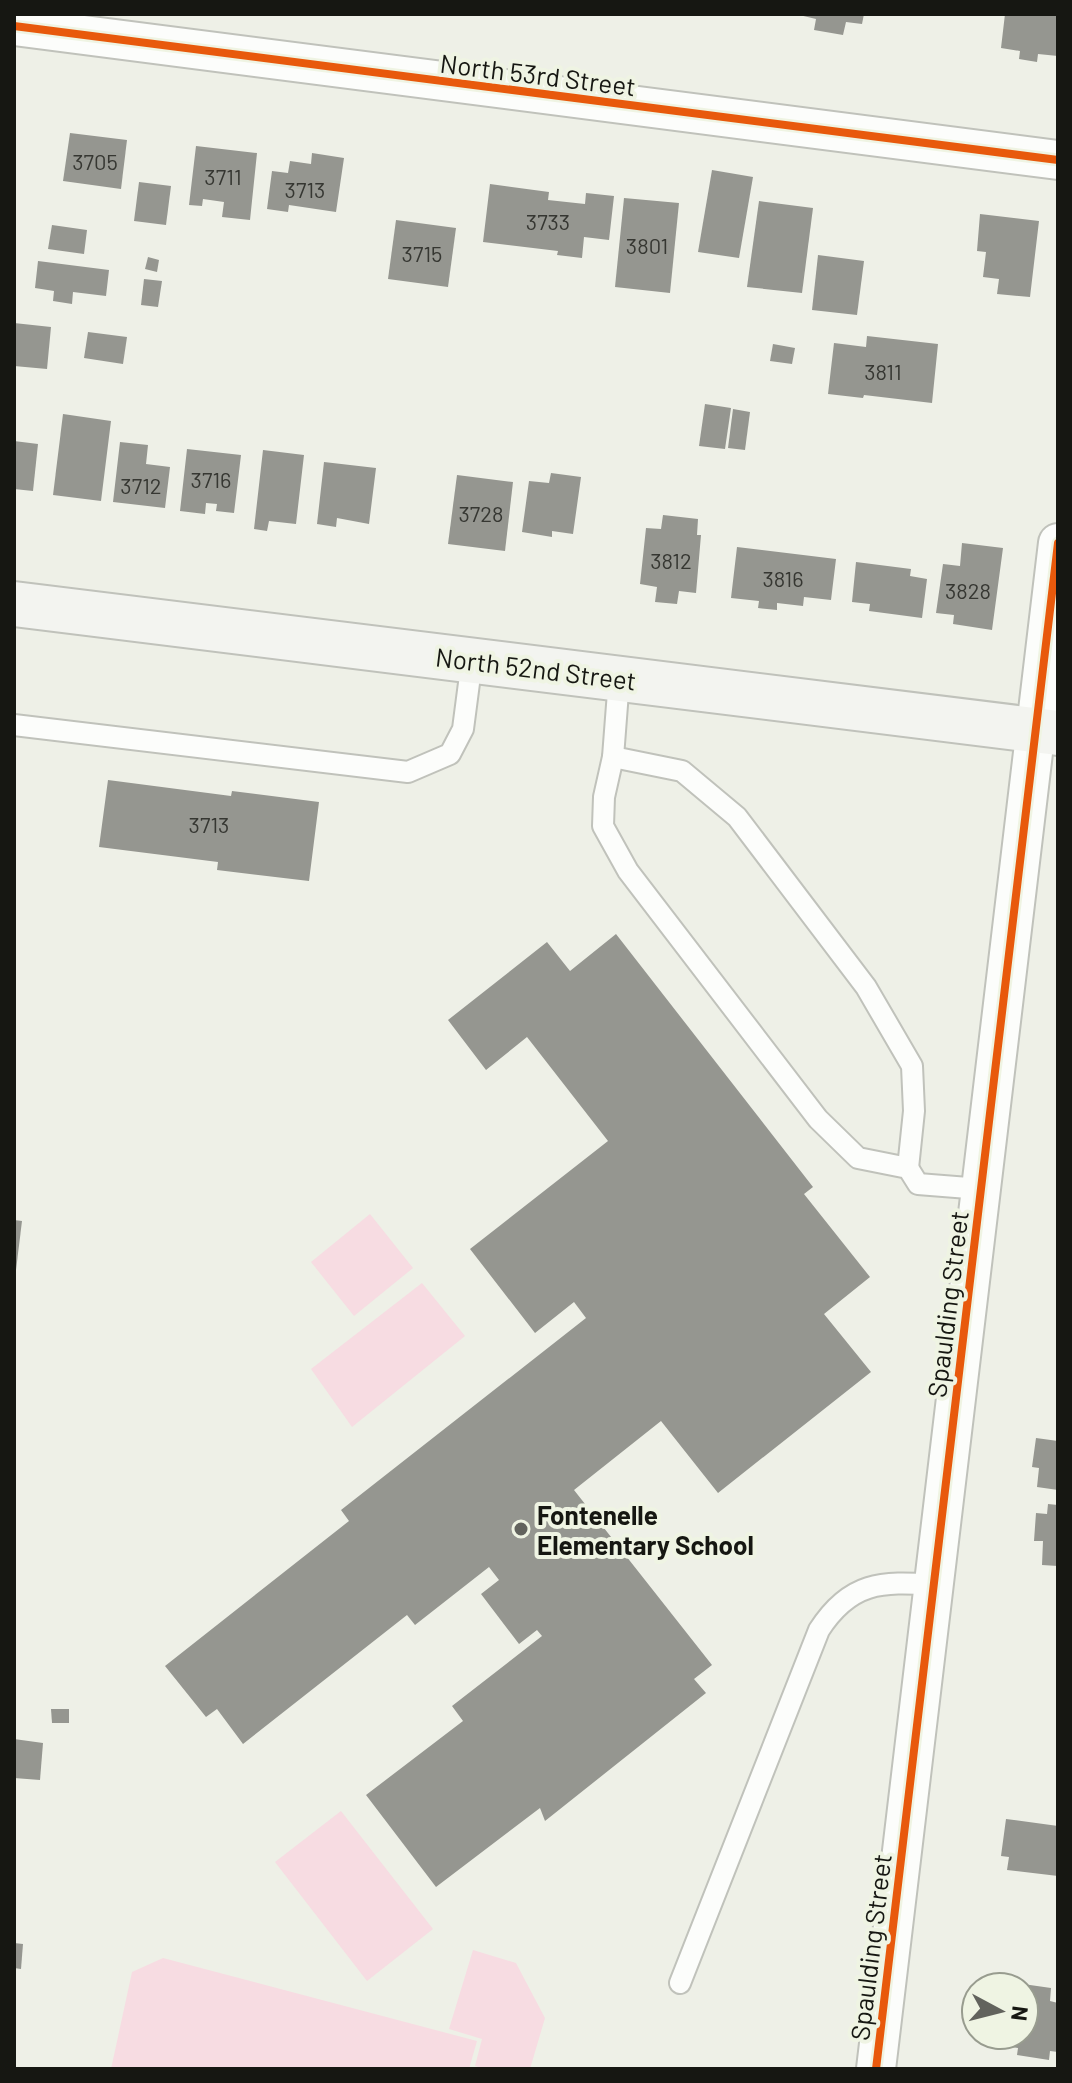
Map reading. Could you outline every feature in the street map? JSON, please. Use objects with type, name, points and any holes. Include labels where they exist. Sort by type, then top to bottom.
[{"type":"main road","name":"North 52nd Street","points":[[14,604],[1047,732]]},
{"type":"street","name":"North 53rd Street","points":[[14,26],[1058,160]]},
{"type":"street","name":"Spaulding Street","points":[[876,2069],[981,1189],[1047,732],[1058,543]]},
{"type":"lane","points":[[14,725],[408,772],[450,754],[463,729],[472,660]]},
{"type":"lane","points":[[619,679],[613,757],[604,797],[603,826],[628,871],[818,1119],[858,1158],[908,1168]]},
{"type":"lane","points":[[613,757],[682,771],[737,817],[866,987],[912,1066],[914,1111],[908,1168],[918,1184],[981,1189]]},
{"type":"lane","points":[[680,1983],[819,1630],[833,1609],[857,1592],[880,1584],[934,1585]]},
{"type":"shaded area","points":[[370,1214],[413,1268],[354,1316],[311,1262]]},
{"type":"shaded area","points":[[422,1283],[465,1336],[352,1427],[311,1369]]},
{"type":"shaded area","points":[[341,1811],[433,1929],[367,1981],[275,1862]]},
{"type":"shaded area","points":[[473,1950],[516,1963],[545,2018],[530,2069],[475,2066],[482,2039],[449,2029]]},
{"type":"shaded area","points":[[163,1958],[477,2041],[469,2069],[111,2069],[132,1972]]},
{"type":"building","points":[[795,14],[864,14],[862,24],[846,22],[843,35],[814,30],[816,19]]},
{"type":"building","points":[[1005,14],[1058,14],[1058,56],[1038,54],[1037,62],[1019,59],[1020,51],[1001,48]]},
{"type":"building","points":[[70,133],[127,140],[121,189],[63,181]]},
{"type":"building","points":[[196,146],[257,153],[250,220],[222,217],[224,202],[203,199],[202,206],[189,205]]},
{"type":"building","points":[[312,153],[344,158],[336,212],[289,205],[288,212],[267,209],[272,171],[288,173],[290,161],[311,164]]},
{"type":"building","points":[[712,170],[753,177],[739,258],[698,252]]},
{"type":"building","points":[[139,182],[171,186],[166,225],[134,221]]},
{"type":"building","points":[[490,184],[549,192],[548,200],[585,204],[586,193],[614,196],[609,240],[584,237],[582,258],[557,255],[558,251],[483,242]]},
{"type":"building","points":[[624,198],[679,203],[670,293],[615,287]]},
{"type":"building","points":[[759,201],[813,208],[802,293],[747,287]]},
{"type":"building","points":[[980,214],[1039,221],[1030,297],[997,294],[999,279],[983,277],[986,252],[977,251]]},
{"type":"building","points":[[396,220],[456,228],[448,287],[388,279]]},
{"type":"building","points":[[52,225],[87,230],[84,254],[48,249]]},
{"type":"building","points":[[818,255],[864,261],[857,315],[812,310]]},
{"type":"building","points":[[148,257],[159,260],[157,272],[145,269]]},
{"type":"building","points":[[38,261],[109,270],[106,296],[73,292],[72,304],[53,301],[54,291],[35,288]]},
{"type":"building","points":[[144,279],[162,281],[158,307],[141,305]]},
{"type":"building","points":[[14,323],[51,327],[47,369],[14,366]]},
{"type":"building","points":[[88,332],[127,337],[123,364],[84,358]]},
{"type":"building","points":[[867,336],[938,344],[932,403],[828,394],[834,343],[866,347]]},
{"type":"building","points":[[773,344],[795,348],[792,364],[770,361]]},
{"type":"building","points":[[705,404],[731,408],[725,449],[699,446]]},
{"type":"building","points":[[733,409],[750,412],[745,450],[728,448]]},
{"type":"building","points":[[63,414],[111,421],[101,501],[53,495]]},
{"type":"building","points":[[14,441],[38,444],[33,491],[14,489]]},
{"type":"building","points":[[120,442],[148,445],[146,464],[170,467],[165,508],[113,502]]},
{"type":"building","points":[[187,449],[241,455],[234,513],[216,511],[217,504],[206,503],[205,514],[180,511]]},
{"type":"building","points":[[263,450],[304,455],[296,524],[269,521],[267,531],[254,529]]},
{"type":"building","points":[[324,462],[376,468],[369,524],[337,518],[336,527],[317,524]]},
{"type":"building","points":[[551,473],[581,477],[573,534],[552,531],[552,537],[522,532],[529,481],[549,483]]},
{"type":"building","points":[[457,475],[513,482],[505,551],[448,544]]},
{"type":"building","points":[[663,515],[698,519],[697,535],[701,535],[696,593],[679,591],[677,604],[655,602],[657,587],[640,584],[646,528],[661,529]]},
{"type":"building","points":[[962,543],[1003,548],[992,630],[953,624],[954,615],[936,613],[943,564],[960,566]]},
{"type":"building","points":[[737,547],[836,559],[831,600],[804,597],[803,606],[777,603],[777,610],[758,608],[759,601],[731,598]]},
{"type":"building","points":[[856,562],[911,569],[910,576],[927,579],[922,618],[869,611],[870,604],[852,602]]},
{"type":"building","points":[[108,780],[231,796],[232,791],[319,802],[309,881],[217,870],[218,862],[99,847]]},
{"type":"building","points":[[616,934],[813,1187],[804,1194],[870,1277],[824,1314],[871,1372],[718,1493],[661,1421],[574,1490],[712,1665],[694,1679],[706,1693],[545,1821],[540,1808],[436,1887],[366,1795],[463,1721],[452,1706],[542,1636],[537,1630],[519,1644],[481,1594],[499,1580],[489,1567],[415,1625],[407,1615],[243,1744],[217,1709],[206,1717],[165,1666],[349,1521],[341,1510],[586,1318],[574,1302],[535,1333],[470,1249],[608,1141],[527,1037],[486,1070],[448,1020],[547,942],[570,971]]},
{"type":"building","points":[[14,1220],[22,1221],[16,1270],[14,1270]]},
{"type":"building","points":[[1036,1438],[1058,1441],[1058,1490],[1037,1487],[1039,1468],[1032,1467]]},
{"type":"building","points":[[1048,1504],[1058,1505],[1058,1566],[1042,1565],[1043,1541],[1034,1541],[1036,1513],[1047,1514]]},
{"type":"building","points":[[51,1709],[69,1709],[69,1723],[52,1723]]},
{"type":"building","points":[[14,1739],[43,1743],[40,1780],[14,1778]]},
{"type":"building","points":[[1006,1819],[1058,1826],[1058,1876],[1007,1870],[1009,1857],[1001,1856]]},
{"type":"building","points":[[14,1943],[23,1944],[21,1969],[14,1968]]},
{"type":"building","points":[[1040,1986],[1051,1988],[1050,2001],[1058,2003],[1058,2052],[1050,2051],[1049,2060],[1017,2055],[1018,2051],[1040,2051]]},
{"type":"cycle path","points":[[14,26],[1058,160]]},
{"type":"cycle path","points":[[876,2069],[1058,543]]},
{"type":"place","name":"Fontenelle Elementary School","points":[[521,1529]]}]
